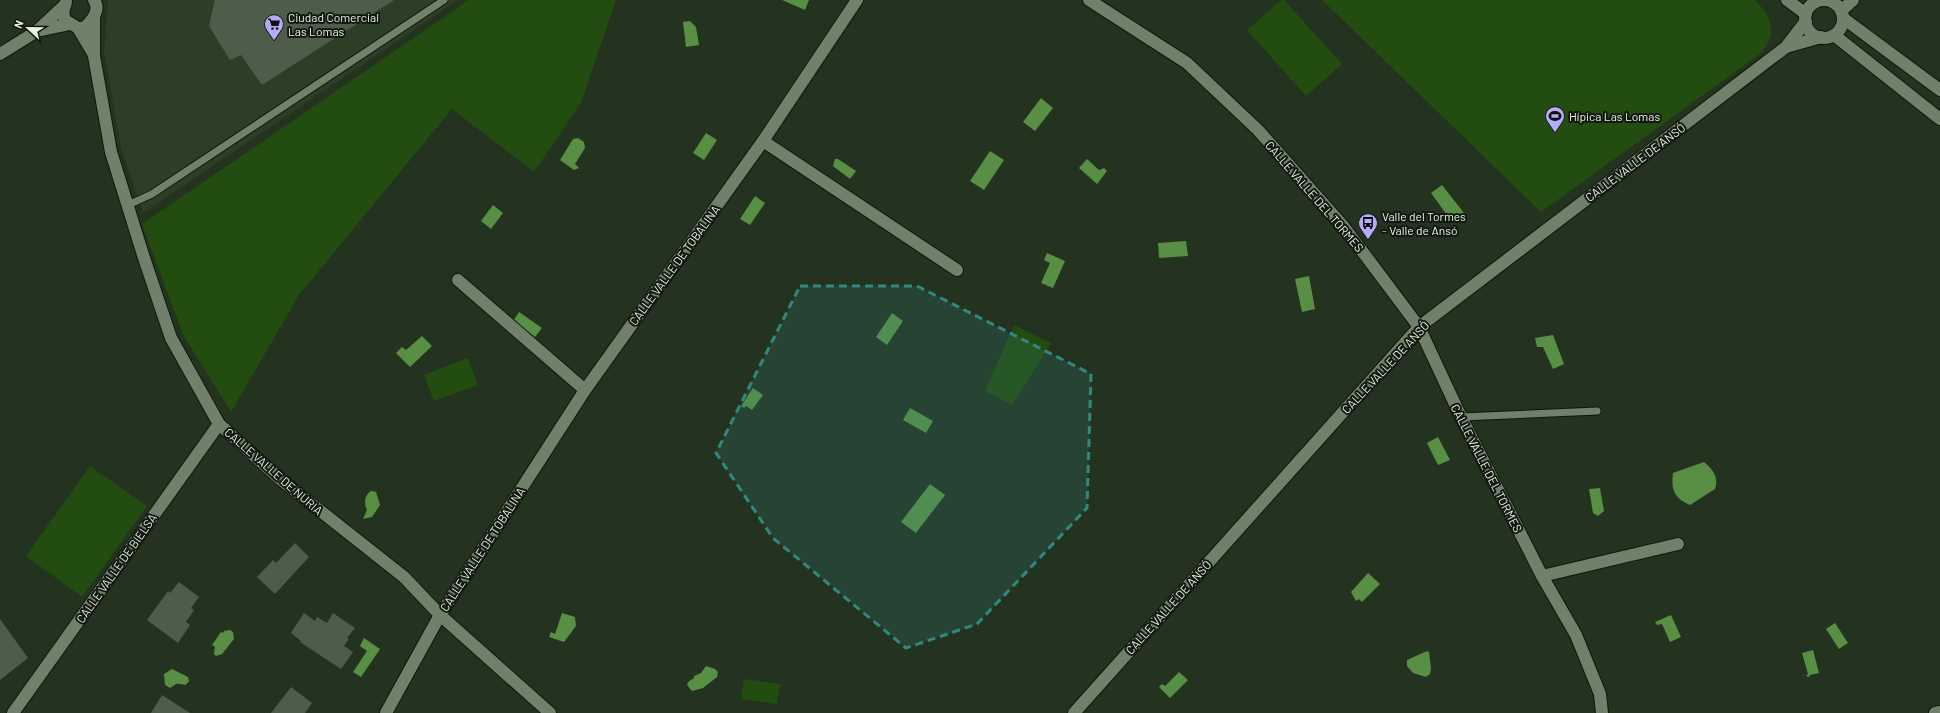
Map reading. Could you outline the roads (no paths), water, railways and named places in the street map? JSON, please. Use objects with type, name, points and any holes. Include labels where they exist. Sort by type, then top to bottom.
[{"type":"street","name":"CALLE VALLE DE TOBALINA","points":[[386,713],[440,615],[585,390],[763,141],[857,0]]},
{"type":"street","name":"CALLE VALLE DEL TORMES","points":[[1089,0],[1187,63],[1258,130],[1344,227],[1419,326],[1461,417],[1542,576],[1576,635],[1600,694],[1602,713]]},
{"type":"street","points":[[1787,0],[1806,17],[1810,32],[1821,37],[1834,35],[1841,28],[1844,10],[1853,0]]},
{"type":"street","points":[[1806,17],[1812,2],[1820,0],[1833,2],[1940,90]]},
{"type":"street","name":"CALLE VALLE DE NURIA","points":[[96,1],[94,17],[94,56],[111,152],[171,338],[219,424],[280,479],[404,577],[440,615],[550,713]]},
{"type":"street","name":"CALLE VALLE DE NURIA","points":[[66,2],[63,13],[65,20],[74,26],[94,56]]},
{"type":"street","points":[[0,54],[37,31],[66,2]]},
{"type":"street","points":[[37,31],[74,26],[84,28],[94,17]]},
{"type":"street","name":"CALLE VALLE DE ANSÓ","points":[[1074,713],[1419,326],[1786,47],[1806,17]]},
{"type":"street","points":[[1834,35],[1940,119]]},
{"type":"street","name":"CALLE VALLE DE ANSÓ","points":[[1786,47],[1821,37]]},
{"type":"street","points":[[763,141],[957,270]]},
{"type":"street","points":[[458,280],[585,390]]},
{"type":"street","name":"CALLE VALLE DE BIELSA","points":[[14,713],[219,424]]},
{"type":"street","points":[[1542,576],[1678,544]]},
{"type":"street","points":[[1935,713],[1940,712]]},
{"type":"lane","points":[[128,205],[152,194],[444,0]]},
{"type":"lane","points":[[1461,417],[1596,411]]},
{"type":"place","name":"Ciudad Comercial Las Lomas","points":[[274,41]]},
{"type":"place","name":"Hípica Las Lomas","points":[[1555,133]]},
{"type":"place","name":"Valle del Tormes - Valle de Ansó","points":[[1368,240]]}]
